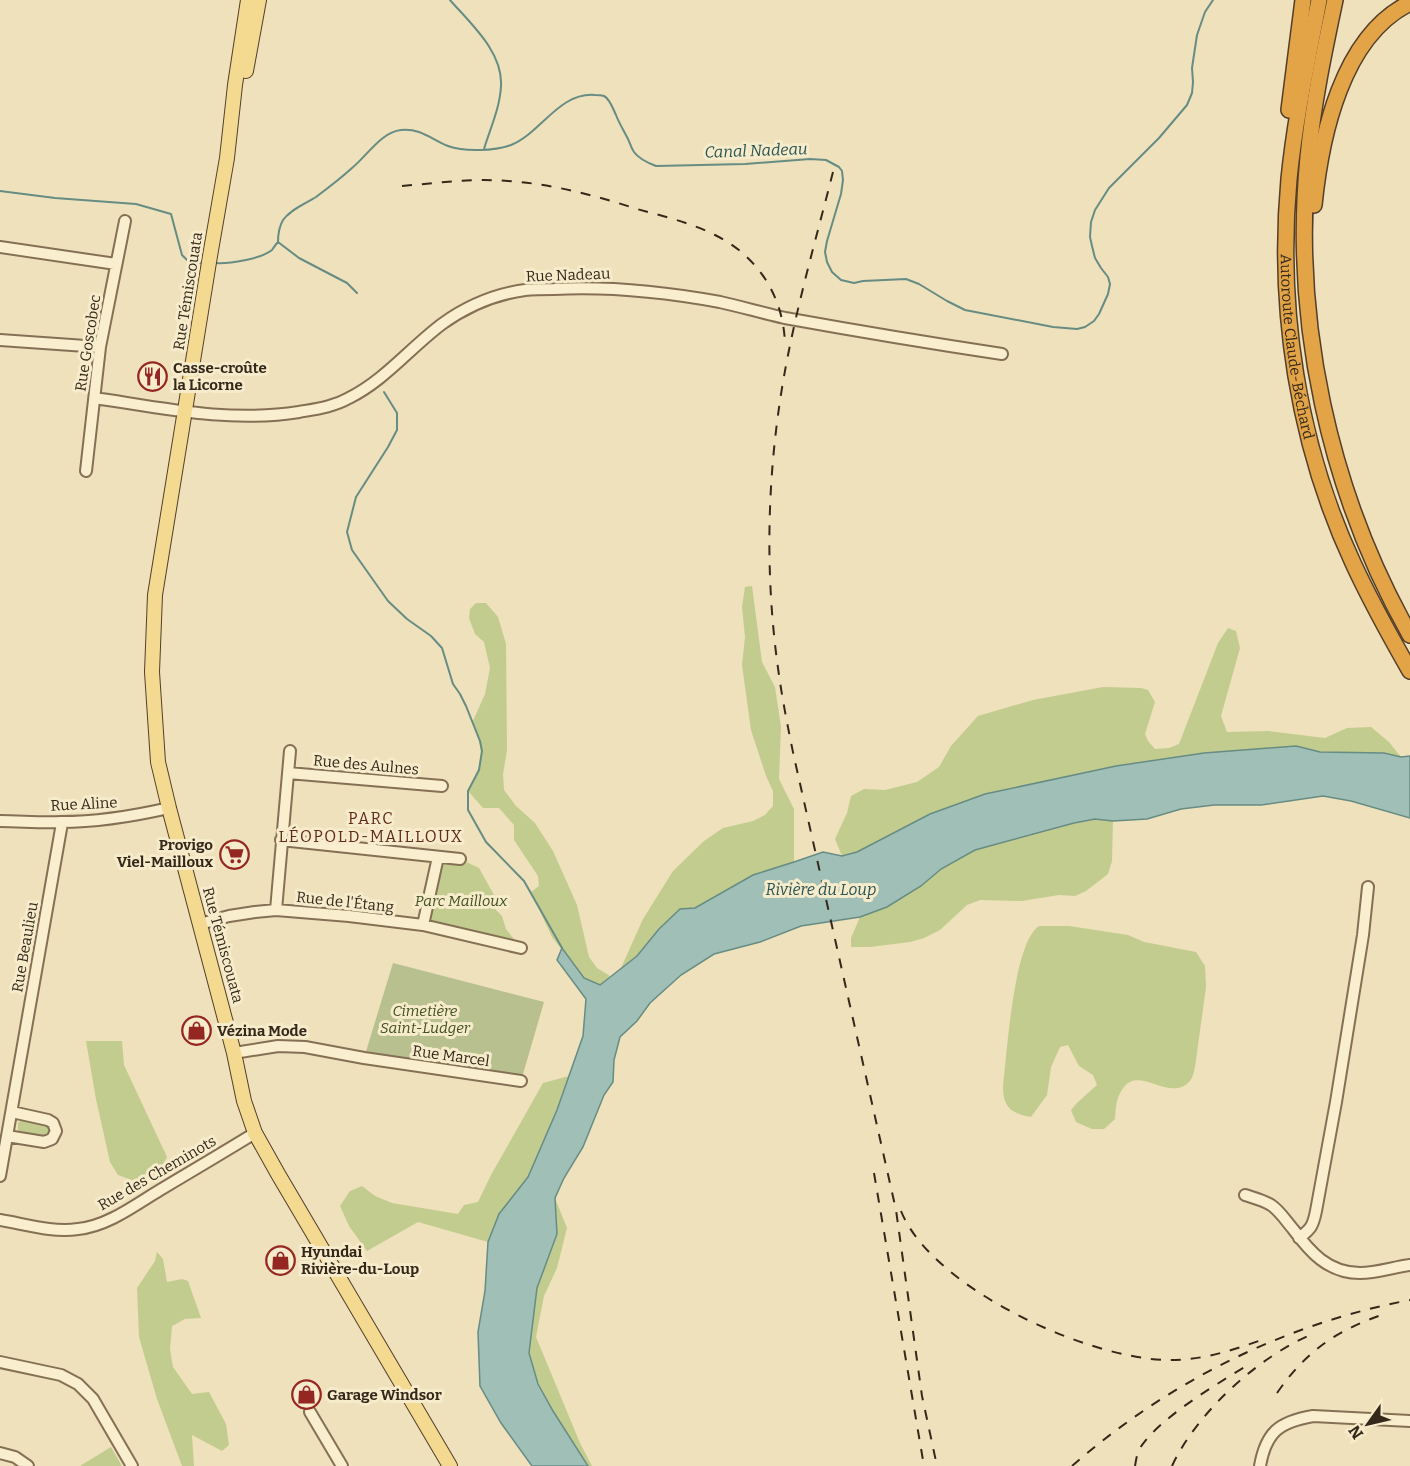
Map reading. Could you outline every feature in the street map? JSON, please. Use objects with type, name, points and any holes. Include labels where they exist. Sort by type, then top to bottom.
[{"type":"highway","points":[[1298,384],[1282,292],[1280,216],[1287,121],[1303,0]]},
{"type":"highway","name":"Autoroute Claude-Béchard","points":[[1319,0],[1293,146],[1287,210],[1287,292],[1292,342],[1309,437],[1317,468],[1337,524],[1352,562],[1410,671]]},
{"type":"highway","name":"Autoroute Claude-Béchard","points":[[1335,0],[1318,85],[1306,178],[1305,249],[1314,358],[1331,438],[1349,499],[1378,573],[1410,635]]},
{"type":"highway","points":[[1349,499],[1317,333],[1312,253],[1316,193],[1327,131],[1350,66],[1361,47],[1379,25],[1410,3]]},
{"type":"main road","name":"Rue Témiscouata","points":[[248,0],[227,158],[156,595],[152,672],[158,762],[234,1053],[244,1101],[255,1133],[450,1466]]},
{"type":"main road","name":"Rue Témiscouata","points":[[230,134],[252,44],[259,0]]},
{"type":"street","name":"Rue Goscobec","points":[[86,471],[100,347],[125,221]]},
{"type":"street","points":[[0,247],[116,264]]},
{"type":"street","name":"Rue Nadeau","points":[[95,398],[246,417],[325,408],[349,398],[377,381],[441,325],[461,312],[497,297],[526,290],[592,288],[648,290],[897,338],[1002,354]]},
{"type":"street","points":[[0,340],[100,347]]},
{"type":"street","points":[[276,910],[290,751]]},
{"type":"street","name":"Rue des Aulnes","points":[[288,773],[442,786]]},
{"type":"street","name":"Rue Aline","points":[[0,821],[62,822],[132,816],[169,808]]},
{"type":"street","name":"Rue Beaulieu","points":[[0,1176],[7,1136],[7,1117],[62,822]]},
{"type":"street","points":[[281,840],[460,859]]},
{"type":"street","points":[[423,925],[438,857]]},
{"type":"street","points":[[1299,1238],[1310,1229],[1316,1211],[1338,1091],[1363,935],[1368,887]]},
{"type":"street","name":"Rue de l'Étang","points":[[200,924],[230,916],[276,910],[423,925],[521,948]]},
{"type":"street","name":"Rue Marcel","points":[[234,1053],[278,1046],[305,1047],[521,1081]]},
{"type":"street","points":[[7,1117],[48,1120],[56,1131],[52,1139],[44,1142],[7,1136]]},
{"type":"street","name":"Rue des Cheminots","points":[[0,1220],[59,1230],[91,1227],[105,1222],[255,1133]]},
{"type":"street","points":[[1245,1195],[1260,1199],[1272,1206],[1282,1215],[1307,1249],[1335,1268],[1361,1273],[1410,1264]]},
{"type":"street","points":[[0,1362],[61,1375],[78,1384],[93,1399],[132,1466]]},
{"type":"street","points":[[310,1412],[342,1466]]},
{"type":"street","points":[[1260,1466],[1264,1448],[1272,1434],[1280,1426],[1300,1418],[1313,1416],[1410,1421]]},
{"type":"street","points":[[0,1453],[15,1457],[28,1466]]},
{"type":"green space","points":[[752,586],[762,662],[775,687],[781,727],[779,779],[794,809],[794,862],[753,875],[695,908],[680,909],[637,956],[621,968],[643,919],[673,871],[704,841],[723,828],[753,821],[765,815],[773,806],[773,791],[751,730],[742,665],[745,637],[742,607],[745,587]]},
{"type":"green space","points":[[476,603],[486,603],[498,617],[506,644],[507,750],[503,774],[504,790],[516,806],[535,823],[553,851],[577,905],[589,957],[597,968],[610,976],[600,985],[584,978],[552,937],[531,892],[539,886],[538,876],[514,840],[514,825],[499,808],[483,808],[468,791],[481,758],[472,723],[485,694],[490,668],[484,642],[475,634],[469,618],[470,609]]},
{"type":"green space","points":[[1228,628],[1236,631],[1240,648],[1221,716],[1227,732],[1269,731],[1325,738],[1347,728],[1371,727],[1389,742],[1401,757],[1384,753],[1320,752],[1296,746],[1204,753],[1116,766],[985,794],[930,814],[857,852],[842,856],[835,839],[847,813],[851,796],[864,789],[885,790],[917,782],[939,767],[951,746],[978,716],[1033,700],[1103,687],[1141,688],[1148,690],[1155,702],[1145,734],[1148,741],[1155,749],[1169,748],[1179,744],[1218,643]]},
{"type":"green space","points":[[1095,819],[1113,821],[1112,861],[1108,874],[1086,891],[1075,896],[1059,895],[1022,901],[980,900],[967,905],[940,930],[924,938],[870,947],[851,947],[851,938],[860,917],[887,907],[921,886],[941,869],[975,850]]},
{"type":"green space","name":"Parc Mailloux","points":[[438,857],[460,859],[479,868],[494,895],[495,909],[502,916],[506,929],[521,948],[423,925]]},
{"type":"green space","points":[[1039,926],[1069,926],[1128,935],[1144,942],[1196,952],[1205,966],[1206,987],[1195,1067],[1190,1081],[1182,1087],[1174,1088],[1138,1080],[1131,1082],[1119,1094],[1115,1119],[1104,1129],[1092,1129],[1076,1122],[1071,1110],[1097,1085],[1093,1075],[1079,1066],[1068,1045],[1060,1047],[1051,1067],[1047,1095],[1031,1117],[1018,1114],[1010,1108],[1003,1093],[1009,1026],[1023,954],[1030,936]]},
{"type":"green space","name":"Cimetière Saint-Ludger","points":[[393,963],[544,1002],[521,1081],[364,1058]]},
{"type":"green space","points":[[86,1041],[122,1041],[124,1065],[167,1157],[158,1174],[137,1182],[118,1175],[110,1162]]},
{"type":"green space","points":[[569,1076],[528,1177],[499,1214],[488,1242],[418,1222],[367,1251],[349,1226],[340,1206],[350,1191],[362,1186],[375,1196],[392,1203],[458,1214],[464,1205],[478,1202],[543,1083]]},
{"type":"green space","points":[[22,1120],[47,1125],[51,1131],[46,1136],[18,1131],[18,1123]]},
{"type":"green space","points":[[555,1198],[567,1228],[557,1268],[544,1296],[536,1337],[580,1443],[592,1466],[588,1466],[553,1411],[538,1384],[529,1353],[537,1288],[557,1234]]},
{"type":"green space","points":[[157,1252],[163,1259],[167,1282],[182,1279],[188,1281],[201,1318],[185,1319],[172,1326],[170,1349],[173,1367],[192,1394],[209,1392],[226,1424],[229,1445],[222,1451],[192,1435],[194,1466],[182,1466],[157,1399],[139,1337],[137,1288],[155,1261]]},
{"type":"green space","points":[[111,1447],[122,1466],[80,1466]]},
{"type":"water","name":"Rivière du Loup","points":[[1296,746],[1320,752],[1384,753],[1401,757],[1410,756],[1410,818],[1351,801],[1323,796],[1261,805],[1214,805],[1181,809],[1147,819],[1113,821],[1095,819],[1074,823],[975,850],[941,869],[921,886],[887,907],[860,917],[801,926],[760,942],[714,954],[681,975],[650,1003],[637,1021],[620,1037],[614,1060],[613,1082],[604,1095],[583,1147],[555,1198],[557,1234],[537,1288],[529,1353],[538,1384],[588,1466],[532,1466],[501,1423],[480,1386],[478,1332],[485,1291],[488,1242],[499,1214],[528,1177],[557,1110],[583,1036],[586,999],[557,960],[562,948],[584,978],[600,985],[637,956],[659,929],[680,909],[695,908],[753,875],[823,852],[842,856],[857,852],[930,814],[985,794],[1116,766],[1204,753]]},
{"type":"waterway","points":[[450,0],[484,39],[497,62],[500,74],[499,102],[484,149]]},
{"type":"waterway","name":"Canal Nadeau","points":[[278,242],[280,228],[286,216],[330,187],[387,135],[408,130],[426,135],[448,146],[462,149],[497,149],[522,139],[571,100],[582,96],[600,95],[606,97],[610,102],[634,152],[641,159],[656,166],[745,164],[810,159],[826,160],[839,167],[843,180],[841,194],[825,252],[832,272],[841,280],[854,283],[906,279],[965,310],[1053,327],[1077,329],[1085,327],[1099,314],[1110,284],[1095,258],[1090,237],[1095,210],[1109,188],[1159,138],[1187,105],[1192,93],[1192,68],[1197,35],[1205,12],[1213,0]]},
{"type":"waterway","points":[[0,191],[136,204],[171,214],[182,255],[189,262],[204,263]]},
{"type":"waterway","points":[[278,242],[299,258],[347,283],[357,293]]},
{"type":"waterway","points":[[215,263],[236,262],[260,256],[272,250],[278,242]]},
{"type":"waterway","points":[[384,392],[397,413],[397,430],[356,497],[347,532],[352,550],[388,601],[407,619],[431,636],[442,648],[453,684],[466,706],[482,751],[479,770],[468,791],[468,810],[486,842],[524,881],[562,948]]},
{"type":"railway","points":[[833,172],[792,333],[782,388],[771,493],[771,598],[781,690],[794,757],[896,1210],[922,1396],[937,1466]]},
{"type":"railway","points":[[402,186],[481,180],[541,185],[605,199],[706,231],[744,254],[766,280],[780,311],[785,345]]},
{"type":"railway","points":[[874,1173],[924,1466]]},
{"type":"railway","points":[[901,1211],[918,1239],[944,1266],[977,1291],[1015,1314],[1095,1347],[1133,1356],[1179,1360],[1217,1354],[1267,1338]]},
{"type":"railway","points":[[1072,1466],[1148,1408],[1230,1361],[1318,1324],[1410,1300]]},
{"type":"railway","points":[[1277,1393],[1300,1365],[1325,1343],[1338,1334],[1387,1313]]},
{"type":"railway","points":[[1172,1466],[1197,1426],[1232,1388],[1273,1355],[1315,1333]]},
{"type":"railway","points":[[1135,1466],[1140,1448],[1161,1424],[1191,1401],[1251,1363]]},
{"type":"place","name":"Casse-croûte la Licorne","points":[[152,377]]},
{"type":"place","name":"Provigo Viel-Mailloux","points":[[234,854]]},
{"type":"place","name":"Vézina Mode","points":[[196,1031]]},
{"type":"place","name":"Hyundai Rivière-du-Loup","points":[[280,1261]]},
{"type":"place","name":"Garage Windsor","points":[[306,1395]]},
{"type":"district","name":"PARC LÉOPOLD-MAILLOUX","points":[[371,827]]}]
